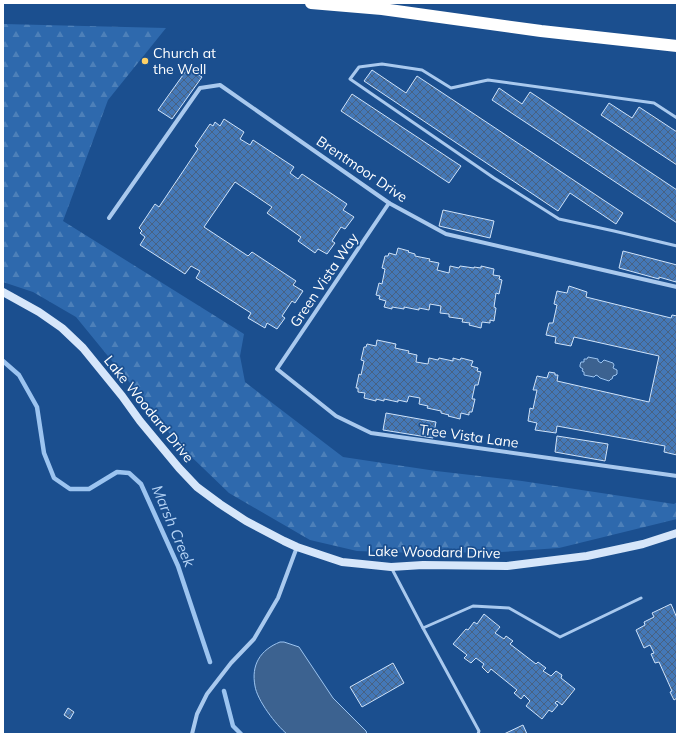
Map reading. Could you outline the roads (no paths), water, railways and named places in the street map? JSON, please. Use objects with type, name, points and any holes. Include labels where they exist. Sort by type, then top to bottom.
[{"type":"highway","points":[[311,3],[382,9],[541,31],[677,46]]},
{"type":"street","name":"Brentmoor Drive","points":[[109,218],[200,88],[220,85],[390,202],[446,234],[677,287]]},
{"type":"street","name":"Green Vista Way","points":[[277,369],[390,202]]},
{"type":"street","name":"Lake Woodard Drive","points":[[3,292],[39,312],[62,328],[83,348],[140,421],[179,468],[197,487],[246,521],[297,547],[342,562],[391,567],[423,565],[507,566],[587,556],[643,544],[677,533]]},
{"type":"street","name":"Tree Vista Lane","points":[[277,369],[336,416],[371,433],[677,476]]},
{"type":"street","points":[[192,734],[197,714],[207,694],[231,663],[254,639],[278,598],[297,547]]},
{"type":"lane","points":[[677,118],[654,103],[488,80],[451,88],[422,70],[382,64],[359,67],[350,79],[494,178],[559,219],[677,246]]},
{"type":"lane","points":[[391,567],[479,732],[478,734]]},
{"type":"lane","points":[[423,628],[473,606],[509,608],[560,637],[641,598]]},
{"type":"waterway","name":"Marsh Creek","points":[[3,361],[19,375],[37,407],[44,453],[54,478],[70,489],[89,489],[117,472],[129,473],[141,484],[178,566],[210,662]]},
{"type":"waterway","name":"Marsh Creek","points":[[224,691],[233,726],[241,734]]},
{"type":"place","name":"Church at the Well","points":[[145,61]]}]
